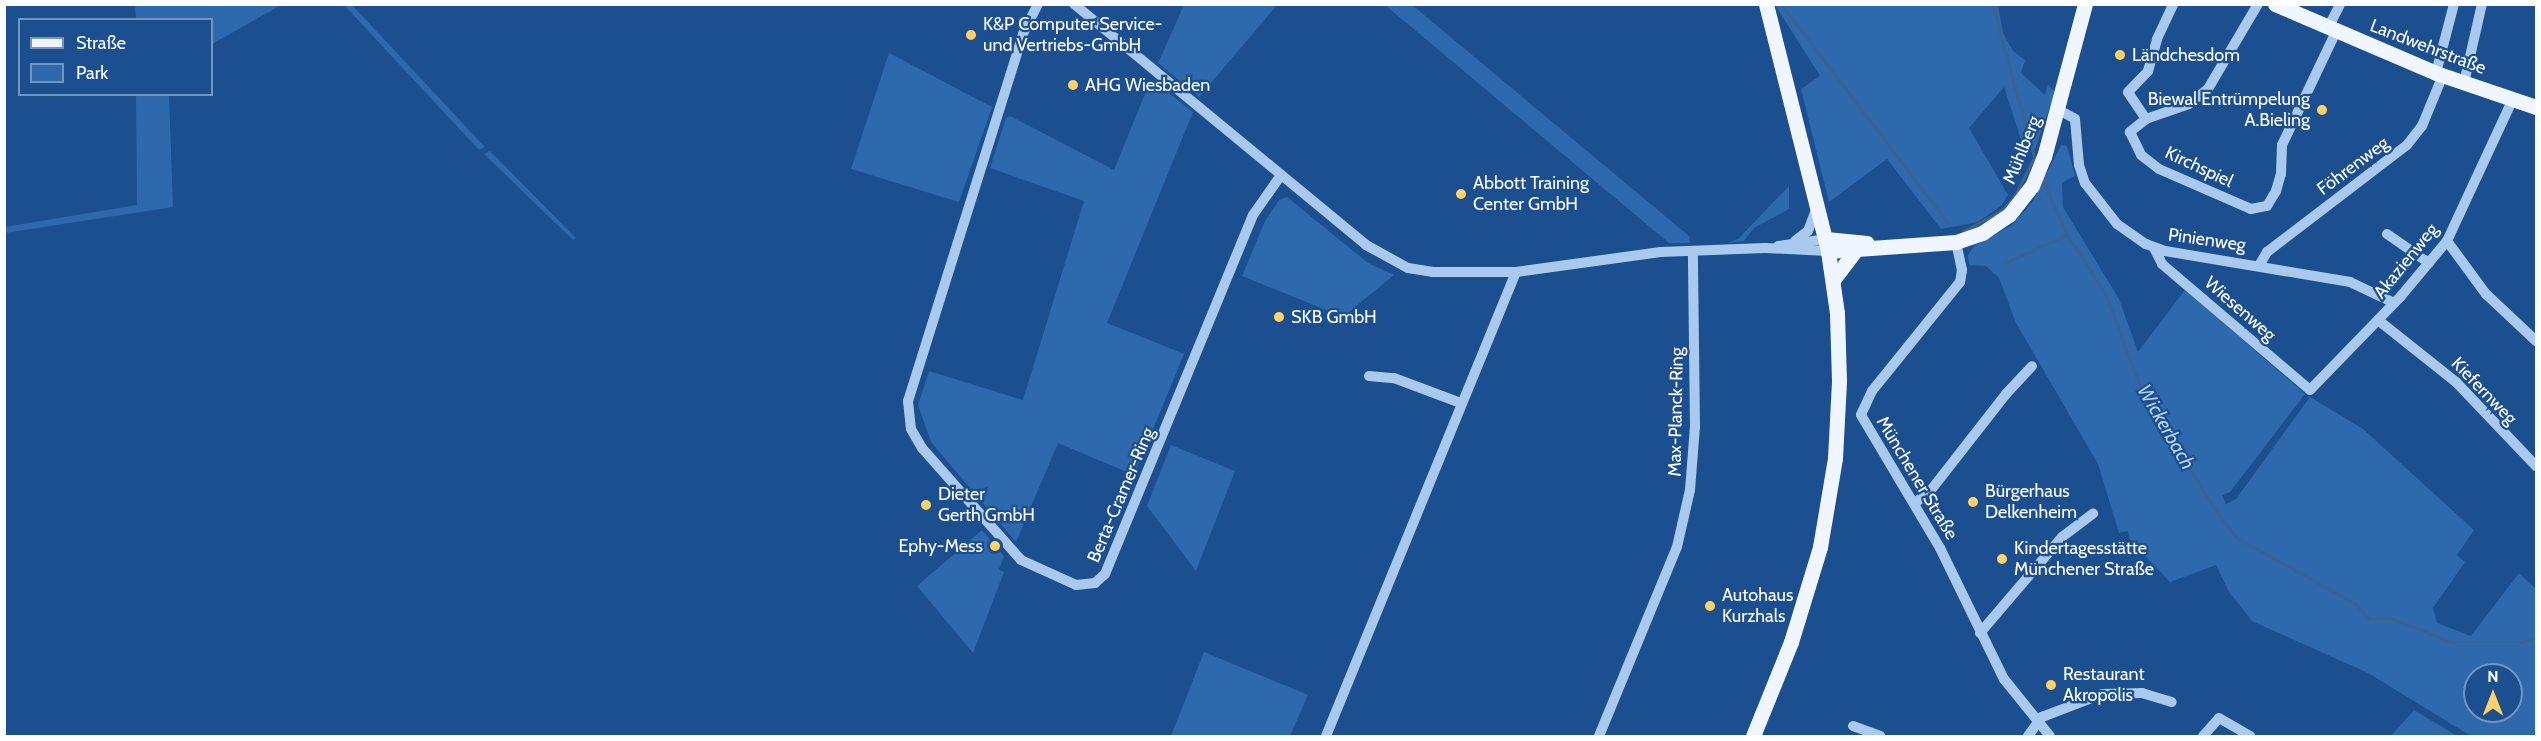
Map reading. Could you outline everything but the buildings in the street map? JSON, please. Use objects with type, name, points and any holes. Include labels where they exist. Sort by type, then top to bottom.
[{"type":"main road","points":[[1753,736],[1803,608],[1827,517],[1836,449],[1839,381],[1833,280],[1827,245],[1766,4]]},
{"type":"main road","name":"Mühlberg","points":[[1827,245],[1856,250],[1956,242],[1994,226],[2021,203],[2032,186],[2044,157],[2059,110],[2085,4]]},
{"type":"main road","name":"Landwehrstraße","points":[[2275,4],[2440,74],[2536,107]]},
{"type":"main road","name":"Mühlberg","points":[[1827,245],[1887,246]]},
{"type":"main road","points":[[1833,280],[1856,250]]},
{"type":"street","name":"Berta-Cramer-Ring","points":[[1038,4],[1024,31],[908,401],[911,429],[922,448],[1022,560],[1077,585],[1095,583],[1105,574],[1253,215],[1281,175]]},
{"type":"street","points":[[1074,4],[1366,245],[1393,262],[1432,272],[1516,272],[1693,251],[1827,245]]},
{"type":"street","points":[[2174,4],[2157,39],[2148,71],[2128,92],[2146,119],[2189,104],[2208,89],[2258,4]]},
{"type":"street","points":[[2332,30],[2340,4]]},
{"type":"street","name":"Föhrenweg","points":[[2260,264],[2267,252],[2408,145],[2422,126],[2440,74],[2454,4]]},
{"type":"street","points":[[2464,83],[2482,4]]},
{"type":"street","name":"Kirchspiel","points":[[2146,119],[2130,132],[2141,155],[2159,169],[2251,209],[2267,206],[2282,174],[2282,145],[2332,30]]},
{"type":"street","name":"Akazienweg","points":[[2310,390],[2394,303],[2447,240],[2513,99]]},
{"type":"street","name":"Pinienweg","points":[[2059,110],[2075,119],[2079,165],[2091,191],[2122,229],[2154,248],[2260,264],[2350,282],[2394,303]]},
{"type":"street","points":[[1794,242],[1808,231],[1818,205]]},
{"type":"street","points":[[2387,234],[2429,263]]},
{"type":"street","points":[[2447,240],[2486,294],[2536,340]]},
{"type":"street","points":[[1765,248],[1794,242],[1827,245]]},
{"type":"street","name":"Münchener Straße","points":[[1956,242],[1962,270],[1958,287],[1906,345],[1861,409],[1866,427],[1915,503],[1940,548],[2007,684],[2036,722],[2050,736]]},
{"type":"street","name":"Wiesenweg","points":[[2154,248],[2162,264],[2310,390]]},
{"type":"street","name":"Max-Planck-Ring","points":[[1599,736],[1677,547],[1690,490],[1695,427],[1693,251]]},
{"type":"street","points":[[1326,736],[1516,272]]},
{"type":"street","name":"Kiefernweg","points":[[2378,320],[2456,382],[2536,466]]},
{"type":"street","points":[[1915,503],[1931,490],[2006,394],[2032,366]]},
{"type":"street","points":[[1369,376],[1394,378],[1461,403]]},
{"type":"street","points":[[1980,633],[2062,537],[2093,514]]},
{"type":"street","points":[[2028,736],[2036,722],[2102,694],[2142,693],[2172,702]]},
{"type":"street","points":[[2203,736],[2218,718],[2250,736]]},
{"type":"street","points":[[1853,726],[1880,736]]},
{"type":"green space","points":[[135,5],[281,5],[213,43],[213,18],[136,18]]},
{"type":"green space","points":[[344,5],[352,5],[485,147],[479,150]]},
{"type":"green space","points":[[1184,5],[1277,5],[1199,97],[1158,63]]},
{"type":"green space","points":[[1385,5],[1412,5],[1689,236],[1690,243],[1669,243]]},
{"type":"green space","points":[[1775,5],[1998,5],[2003,33],[2013,51],[2025,60],[2021,73],[2045,95],[2048,85],[2055,92],[2035,149],[2025,152],[2004,87],[1969,128],[2008,195],[2002,205],[1978,222],[1941,229],[1887,159],[1829,202],[1801,89],[1820,76]]},
{"type":"green space","points":[[889,53],[992,107],[959,202],[851,169]]},
{"type":"green space","points":[[1154,81],[1193,112],[1107,323],[1184,354],[1134,475],[1058,443],[1016,542],[931,442],[918,405],[929,371],[1023,400],[1084,201],[990,168],[1006,118],[1010,116],[1114,170],[1149,84]]},
{"type":"green space","points":[[136,96],[169,96],[173,207],[5,233],[5,227],[137,205]]},
{"type":"green space","points":[[2061,145],[2067,146],[2075,176],[2062,183],[2063,207],[2119,299],[2138,352],[2185,290],[2305,394],[2230,492],[2222,495],[2226,504],[2236,499],[2310,397],[2363,429],[2474,530],[2457,555],[2465,562],[2433,608],[2437,623],[2471,636],[2519,573],[2536,589],[2536,736],[2471,736],[2368,673],[2252,621],[2229,592],[2216,565],[2170,582],[2130,540],[2128,531],[2119,533],[2098,464],[2016,323],[1999,278],[1986,266],[1969,265],[1968,255],[1974,246],[2011,226],[2033,201]]},
{"type":"green space","points":[[490,151],[576,238],[573,240],[484,154]]},
{"type":"green space","points":[[1789,186],[1789,209],[1754,228],[1744,241],[1727,243],[1738,239]]},
{"type":"green space","points":[[1287,197],[1368,263],[1394,275],[1343,317],[1242,276],[1265,221],[1279,200]]},
{"type":"green space","points":[[1171,445],[1235,471],[1196,571],[1147,506]]},
{"type":"green space","points":[[982,530],[1004,556],[999,569],[1004,572],[973,653],[917,586]]},
{"type":"green space","points":[[1204,652],[1308,695],[1290,736],[1171,736]]},
{"type":"green space","points":[[2414,710],[2457,736],[2391,736]]},
{"type":"waterway","points":[[1781,4],[1948,223]]},
{"type":"waterway","name":"Wickerbach","points":[[1992,4],[2036,164]]},
{"type":"waterway","points":[[1964,231],[2002,210],[2014,197],[2033,159]]},
{"type":"waterway","name":"Wickerbach","points":[[2042,179],[2067,235],[2105,293],[2140,387],[2215,510],[2237,538],[2356,604],[2369,619],[2393,619],[2451,642],[2521,642],[2536,637]]},
{"type":"waterway","points":[[2005,263],[2066,235]]},
{"type":"place","name":"K&P Computer Service- und Vertriebs-GmbH","points":[[971,35]]},
{"type":"place","name":"Ländchesdom","points":[[2120,55]]},
{"type":"place","name":"AHG Wiesbaden","points":[[1073,85]]},
{"type":"place","name":"Biewal Entrümpelung A.Bieling","points":[[2322,110]]},
{"type":"place","name":"Abbott Training Center GmbH","points":[[1461,194]]},
{"type":"place","name":"SKB GmbH","points":[[1279,317]]},
{"type":"place","name":"Bürgerhaus Delkenheim","points":[[1973,502]]},
{"type":"place","name":"Dieter Gerth GmbH","points":[[926,505]]},
{"type":"place","name":"Ephy-Mess","points":[[995,546]]},
{"type":"place","name":"Kindertagesstätte Münchener Straße","points":[[2002,559]]},
{"type":"place","name":"Autohaus Kurzhals","points":[[1710,606]]},
{"type":"place","name":"Restaurant Akropolis","points":[[2051,685]]}]
